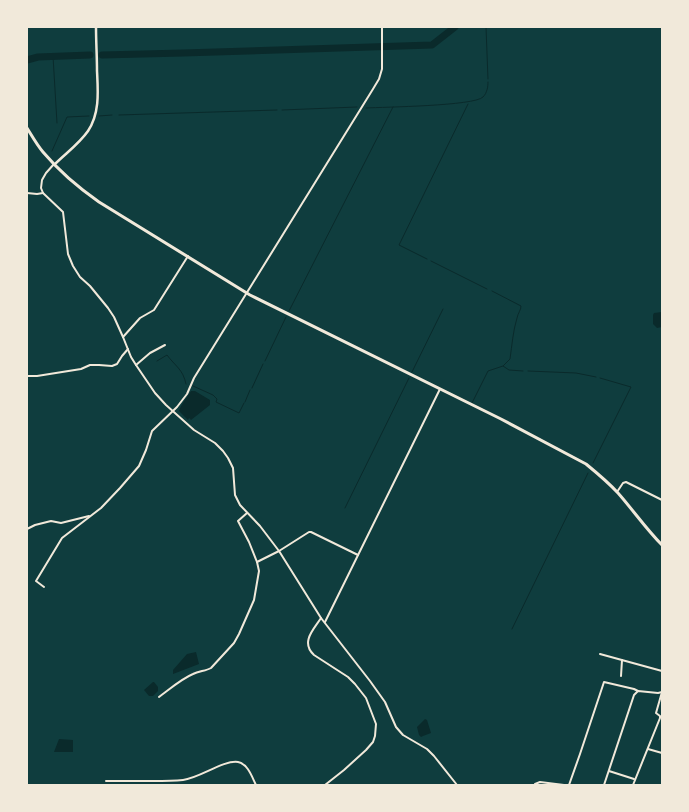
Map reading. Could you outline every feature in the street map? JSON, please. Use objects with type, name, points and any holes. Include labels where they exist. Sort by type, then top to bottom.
[{"type":"main road","points":[[27,128],[42,151],[85,192],[246,293],[508,423],[586,464],[617,492],[662,545]]},
{"type":"street","points":[[96,27],[98,90],[96,113],[92,124],[80,142],[46,173],[42,180],[41,188],[43,193],[63,212],[68,254],[73,266],[80,277],[90,286],[114,317],[131,357],[155,393],[194,430],[215,443],[226,454],[232,468],[235,495],[240,505],[260,526],[279,551],[321,618],[385,702],[396,727],[403,735],[427,748],[458,785]]},
{"type":"street","points":[[44,587],[36,581],[62,538],[101,508],[133,473],[142,460],[152,430],[177,407],[187,394],[194,378],[379,79],[382,69],[382,27]]},
{"type":"street","points":[[27,193],[43,193]]},
{"type":"street","points":[[123,337],[140,318],[154,310],[188,256]]},
{"type":"street","points":[[136,365],[150,353],[165,345]]},
{"type":"street","points":[[27,376],[37,376],[81,369],[90,366],[112,366],[117,364],[128,349]]},
{"type":"street","points":[[325,622],[440,389]]},
{"type":"street","points":[[617,492],[623,483],[626,482],[662,500]]},
{"type":"street","points":[[159,697],[191,674],[211,668],[234,643],[239,634],[254,600],[259,571],[258,562],[238,521],[247,513]]},
{"type":"street","points":[[27,529],[35,525],[51,521],[61,523],[90,516]]},
{"type":"street","points":[[258,562],[309,532],[358,555]]},
{"type":"street","points":[[321,618],[309,636],[308,647],[310,652],[348,677],[355,684],[366,698],[376,724],[375,736],[366,750],[325,785]]},
{"type":"street","points":[[600,654],[662,671]]},
{"type":"street","points":[[621,676],[622,660]]},
{"type":"street","points":[[569,785],[604,682],[638,691],[662,692],[656,714],[660,716],[660,718],[633,785]]},
{"type":"street","points":[[604,785],[634,695],[638,691]]},
{"type":"street","points":[[648,749],[662,754]]},
{"type":"street","points":[[106,781],[184,780],[198,776],[230,762],[238,762],[244,764],[256,785]]},
{"type":"street","points":[[609,771],[635,779]]},
{"type":"street","points":[[535,784],[540,782],[564,785]]},
{"type":"water","points":[[662,312],[662,327],[657,328],[653,324],[653,315],[654,313]]},
{"type":"water","points":[[191,391],[195,391],[210,400],[210,405],[191,420],[189,418],[188,420],[179,411]]},
{"type":"water","points":[[196,652],[199,664],[173,674],[173,670],[187,654]]},
{"type":"water","points":[[153,682],[158,687],[158,691],[153,696],[149,696],[144,690]]},
{"type":"water","points":[[425,719],[427,720],[431,733],[421,737],[417,727]]},
{"type":"water","points":[[59,739],[73,740],[73,752],[54,752]]},
{"type":"waterway","points":[[102,55],[432,45],[455,27]]},
{"type":"waterway","points":[[486,27],[488,79]]},
{"type":"waterway","points":[[27,60],[38,57],[90,55]]},
{"type":"waterway","points":[[53,56],[57,123]]},
{"type":"waterway","points":[[366,108],[447,104],[476,100],[483,97],[487,90],[488,82]]},
{"type":"waterway","points":[[427,259],[399,245],[468,104]]},
{"type":"waterway","points":[[282,110],[357,107]]},
{"type":"waterway","points":[[289,311],[393,107]]},
{"type":"waterway","points":[[119,115],[277,110]]},
{"type":"waterway","points":[[99,116],[112,115]]},
{"type":"waterway","points":[[52,151],[67,117],[89,116]]},
{"type":"waterway","points":[[431,261],[487,289]]},
{"type":"waterway","points":[[492,291],[521,306],[514,328],[510,359],[503,366],[509,370],[523,371]]},
{"type":"waterway","points":[[412,372],[443,309]]},
{"type":"waterway","points":[[265,361],[286,317]]},
{"type":"waterway","points":[[157,361],[167,355],[181,371],[186,384]]},
{"type":"waterway","points":[[252,388],[263,364]]},
{"type":"waterway","points":[[472,403],[488,371],[503,366]]},
{"type":"waterway","points":[[528,371],[576,373],[596,377]]},
{"type":"waterway","points":[[345,508],[409,378]]},
{"type":"waterway","points":[[593,463],[631,387],[600,378]]},
{"type":"waterway","points":[[193,386],[213,395],[217,399],[216,402],[239,413],[244,403]]},
{"type":"waterway","points":[[245,402],[250,390]]},
{"type":"waterway","points":[[512,629],[588,473]]}]
